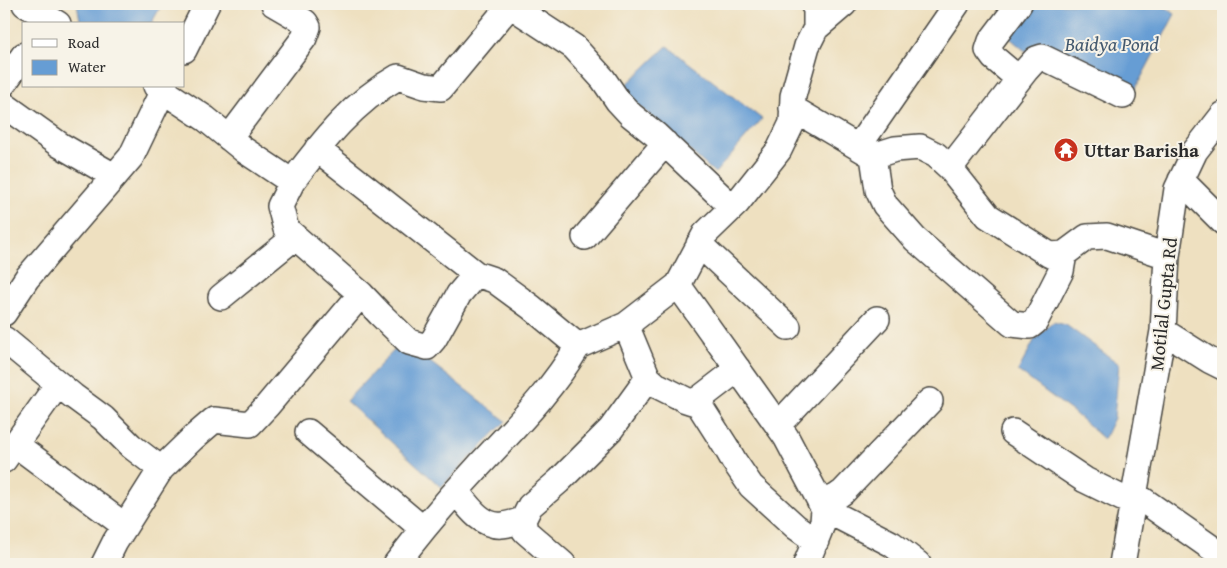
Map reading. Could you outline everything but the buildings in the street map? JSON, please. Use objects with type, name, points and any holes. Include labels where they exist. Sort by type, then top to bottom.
[{"type":"street","points":[[25,4],[51,17]]},
{"type":"street","points":[[185,48],[208,4]]},
{"type":"street","points":[[229,138],[304,38],[308,28],[305,22],[274,4]]},
{"type":"street","points":[[476,274],[459,294],[434,339],[426,347],[409,342],[361,294],[286,230],[280,206],[292,182],[317,149],[343,119],[377,88],[398,77],[424,86],[441,88],[509,4],[574,47],[603,79],[618,102],[665,143],[732,207]]},
{"type":"street","points":[[396,564],[423,528],[549,389],[578,346],[626,325],[678,285],[705,234],[732,207],[779,150],[792,123],[793,96],[815,16],[844,4]]},
{"type":"street","points":[[865,152],[957,4]]},
{"type":"street","points":[[1019,4],[991,40],[988,50],[994,58],[1019,79]]},
{"type":"street","points":[[950,168],[1036,59],[1042,57],[1124,96]]},
{"type":"street","points":[[4,83],[22,58]]},
{"type":"street","points":[[4,313],[27,278],[131,157],[161,88],[206,119],[244,150],[292,182]]},
{"type":"street","points":[[4,105],[60,145],[114,176]]},
{"type":"street","points":[[792,108],[865,152],[920,147],[936,155],[950,168],[988,216],[1050,255],[1064,254],[1086,238],[1107,236],[1167,256]]},
{"type":"street","name":"Motilal Gupta Rd","points":[[1122,564],[1163,331],[1167,256],[1177,189],[1195,151],[1221,123]]},
{"type":"street","points":[[585,237],[665,143]]},
{"type":"street","points":[[317,149],[476,274],[494,280],[532,307],[578,346]]},
{"type":"street","points":[[865,152],[885,205],[916,239],[1012,324],[1026,327],[1034,322],[1061,271],[1064,254]]},
{"type":"street","points":[[1181,180],[1223,222]]},
{"type":"street","points":[[221,297],[295,238]]},
{"type":"street","points":[[699,244],[788,327]]},
{"type":"street","points":[[678,285],[786,437],[822,505],[823,522],[806,564]]},
{"type":"street","points":[[104,564],[125,526],[162,469],[214,420],[250,424],[361,294]]},
{"type":"street","points":[[778,426],[877,318]]},
{"type":"street","points":[[626,325],[648,378],[656,385],[686,400],[692,402],[696,400],[738,369]]},
{"type":"street","points":[[1163,331],[1209,360],[1223,366]]},
{"type":"street","points":[[4,339],[103,418],[131,446],[162,469]]},
{"type":"street","points":[[553,561],[525,531],[523,520],[530,506],[559,481],[611,429],[648,378]]},
{"type":"street","points":[[58,384],[9,452],[125,526]]},
{"type":"street","points":[[696,400],[751,486],[796,527],[816,541]]},
{"type":"street","points":[[822,505],[843,492],[930,401]]},
{"type":"street","points":[[308,432],[423,528]]},
{"type":"street","points":[[1013,432],[1085,480],[1133,498],[1223,556]]},
{"type":"street","points":[[456,491],[472,512],[490,524],[501,526],[523,520]]},
{"type":"street","points":[[822,505],[892,544],[918,564]]},
{"type":"water","points":[[77,4],[162,4],[152,22],[82,22]]},
{"type":"water","name":"Baidya Pond","points":[[1007,4],[1160,4],[1175,14],[1132,95],[1024,50],[993,24]]},
{"type":"water","points":[[667,46],[762,119],[715,173],[621,90]]},
{"type":"water","points":[[1053,322],[1066,325],[1119,364],[1114,418],[1104,439],[1073,412],[1018,371],[1035,339]]},
{"type":"water","points":[[403,341],[506,421],[441,487],[346,401]]},
{"type":"place","name":"Uttar Barisha","points":[[1066,150]]}]
